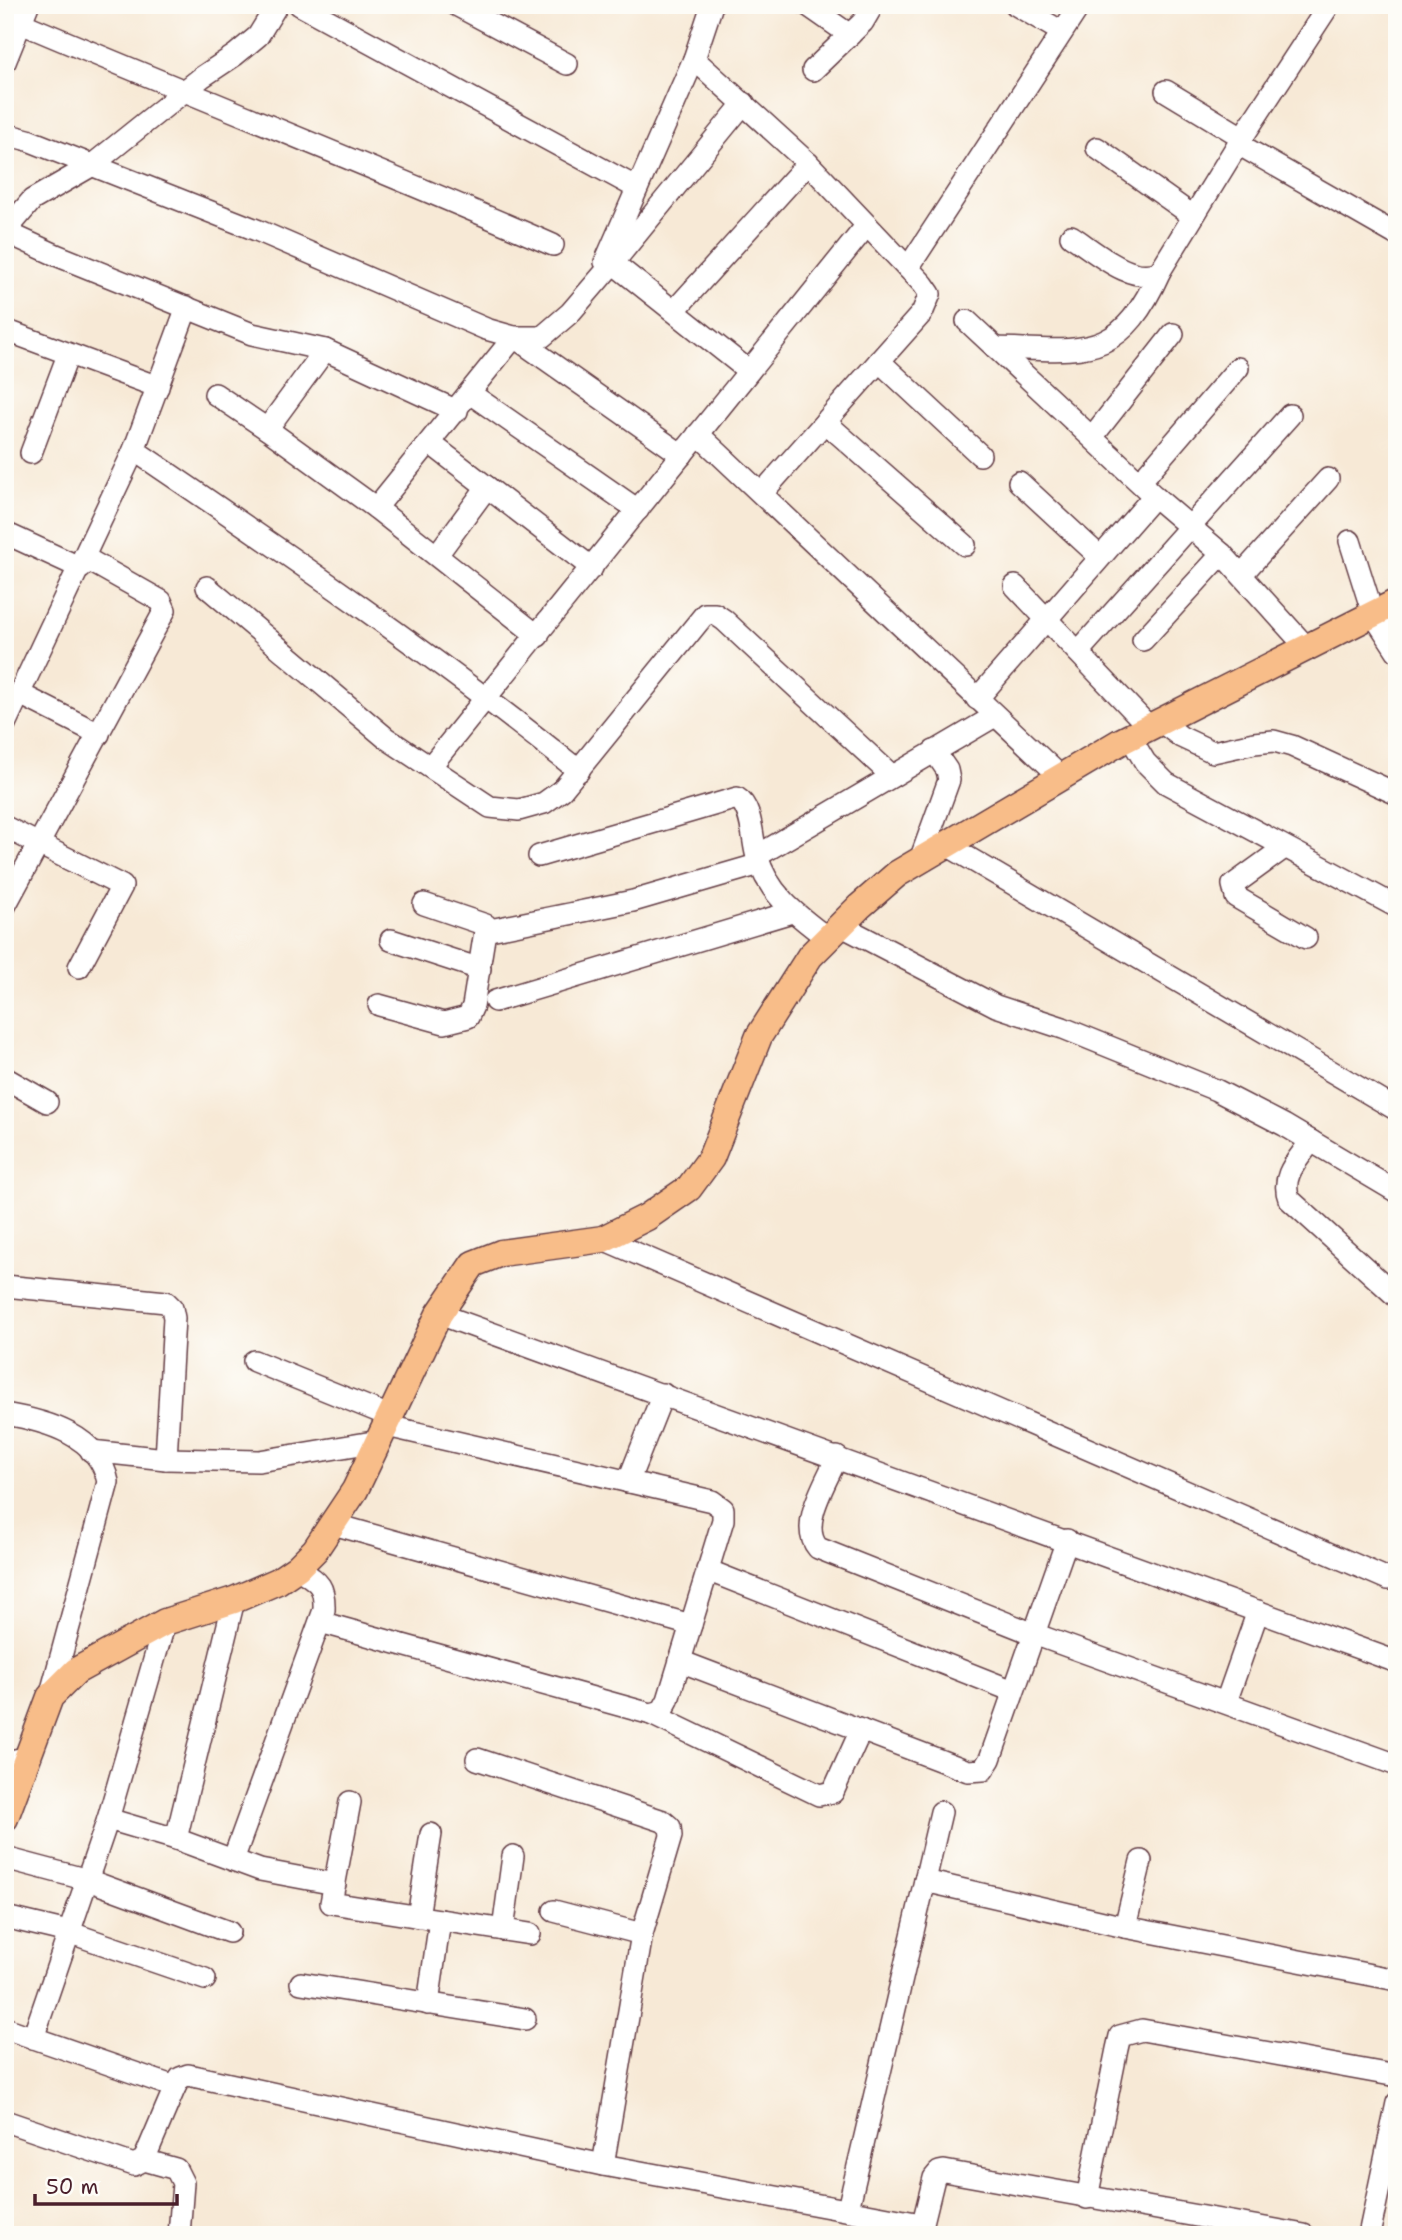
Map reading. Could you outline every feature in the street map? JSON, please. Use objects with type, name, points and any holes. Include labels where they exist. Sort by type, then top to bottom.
[{"type":"main road","points":[[5,1818],[15,1760],[50,1697],[76,1671],[165,1622],[234,1600],[278,1581],[297,1568],[333,1524],[386,1428],[439,1314],[466,1272],[484,1259],[501,1253],[603,1239],[648,1217],[689,1188],[711,1158],[759,1036],[810,956],[897,874],[1147,729],[1385,608]]},
{"type":"street","points":[[300,5],[637,188]]},
{"type":"street","points":[[456,5],[567,64]]},
{"type":"street","points":[[596,283],[694,59],[712,5]]},
{"type":"street","points":[[807,5],[850,35]]},
{"type":"street","points":[[813,70],[863,22],[873,5]]},
{"type":"street","points":[[1017,5],[1062,32]]},
{"type":"street","points":[[908,268],[1080,5]]},
{"type":"street","points":[[996,348],[1082,350],[1104,344],[1145,304],[1160,271],[1193,216],[1329,5]]},
{"type":"street","points":[[268,8],[257,36],[91,166],[32,200],[6,232],[253,334],[325,350],[457,411]]},
{"type":"street","points":[[5,62],[24,14],[183,92],[378,169],[553,245]]},
{"type":"street","points":[[694,59],[808,163],[930,294],[929,302],[762,493]]},
{"type":"street","points":[[1166,91],[1240,140],[1397,235]]},
{"type":"street","points":[[5,134],[28,140],[259,231],[485,329],[514,337],[542,337],[596,283],[744,103]]},
{"type":"street","points":[[1097,148],[1193,216]]},
{"type":"street","points":[[674,312],[808,163]]},
{"type":"street","points":[[430,767],[867,225]]},
{"type":"street","points":[[1071,236],[1134,274],[1149,277],[1160,271]]},
{"type":"street","points":[[613,263],[749,371]]},
{"type":"street","points":[[5,724],[134,450],[187,307]]},
{"type":"street","points":[[967,321],[1147,489],[1222,554],[1307,648]]},
{"type":"street","points":[[5,330],[158,387]]},
{"type":"street","points":[[1093,436],[1173,334]]},
{"type":"street","points":[[376,508],[471,394],[514,337]]},
{"type":"street","points":[[514,337],[682,455]]},
{"type":"street","points":[[267,429],[325,350]]},
{"type":"street","points":[[31,453],[68,355]]},
{"type":"street","points":[[879,361],[980,455]]},
{"type":"street","points":[[977,699],[1100,557],[1147,489],[1238,368]]},
{"type":"street","points":[[215,394],[376,508],[538,636]]},
{"type":"street","points":[[471,394],[638,510]]},
{"type":"street","points":[[1077,652],[1192,528],[1290,415]]},
{"type":"street","points":[[825,422],[965,545]]},
{"type":"street","points":[[698,434],[1061,777]]},
{"type":"street","points":[[430,443],[592,568]]},
{"type":"street","points":[[134,450],[319,575],[487,697],[579,771]]},
{"type":"street","points":[[1242,575],[1328,479]]},
{"type":"street","points":[[1019,482],[1100,557]]},
{"type":"street","points":[[437,555],[487,486]]},
{"type":"street","points":[[5,533],[83,563],[161,601],[165,610],[5,906]]},
{"type":"street","points":[[1350,541],[1385,608],[1397,650]]},
{"type":"street","points":[[1143,640],[1222,554]]},
{"type":"street","points":[[1015,586],[1147,729],[1181,737],[1213,752],[1274,741],[1292,746],[1397,794]]},
{"type":"street","points":[[207,587],[386,738],[490,807],[519,810],[544,803],[579,771],[705,614],[715,614],[891,776]]},
{"type":"street","points":[[20,694],[99,734]]},
{"type":"street","points":[[485,931],[634,901],[758,860],[891,776],[996,716]]},
{"type":"street","points":[[1147,729],[1145,762],[1167,783],[1397,907]]},
{"type":"street","points":[[920,860],[949,780],[947,770],[934,751]]},
{"type":"street","points":[[539,856],[729,798],[743,802],[758,860],[779,900],[792,912],[996,1006],[1185,1076],[1311,1141],[1397,1192]]},
{"type":"street","points":[[5,827],[122,886],[79,967]]},
{"type":"street","points":[[945,844],[1397,1110]]},
{"type":"street","points":[[1284,848],[1233,885],[1233,892],[1236,897],[1306,938]]},
{"type":"street","points":[[379,1005],[444,1023],[458,1022],[468,1017],[473,1006],[486,925],[424,904]]},
{"type":"street","points":[[495,1001],[792,912]]},
{"type":"street","points":[[391,940],[480,969]]},
{"type":"street","points":[[5,1078],[47,1102]]},
{"type":"street","points":[[1311,1141],[1286,1178],[1285,1189],[1289,1199],[1397,1297]]},
{"type":"street","points":[[603,1239],[1388,1578]]},
{"type":"street","points":[[5,1286],[166,1302],[172,1308],[174,1318],[166,1459]]},
{"type":"street","points":[[439,1314],[1397,1662]]},
{"type":"street","points":[[254,1361],[386,1428],[712,1502],[723,1509],[668,1700],[662,1711],[652,1714]]},
{"type":"street","points":[[628,1482],[663,1394]]},
{"type":"street","points":[[5,1414],[43,1420],[71,1434],[104,1465],[108,1482],[50,1697]]},
{"type":"street","points":[[91,1451],[166,1459],[258,1461],[386,1428]]},
{"type":"street","points":[[836,1457],[809,1525],[810,1538],[818,1548],[1034,1633],[1397,1765]]},
{"type":"street","points":[[333,1524],[691,1625]]},
{"type":"street","points":[[680,1661],[968,1771],[983,1770],[1067,1540]]},
{"type":"street","points":[[233,1860],[320,1622],[325,1593],[319,1583],[297,1568]]},
{"type":"street","points":[[707,1570],[1013,1691]]},
{"type":"street","points":[[176,1839],[234,1600]]},
{"type":"street","points":[[1226,1702],[1258,1611]]},
{"type":"street","points":[[33,2038],[108,1819],[165,1622]]},
{"type":"street","points":[[320,1622],[652,1714],[819,1795],[833,1792],[841,1781],[860,1730]]},
{"type":"street","points":[[477,1759],[663,1821],[670,1827],[671,1836],[642,1934],[603,2165]]},
{"type":"street","points":[[350,1802],[331,1903],[530,1934]]},
{"type":"street","points":[[848,2209],[941,1812]]},
{"type":"street","points":[[108,1819],[176,1839],[260,1870],[334,1884]]},
{"type":"street","points":[[418,1917],[431,1834]]},
{"type":"street","points":[[503,1930],[513,1856]]},
{"type":"street","points":[[5,1858],[88,1880],[229,1932]]},
{"type":"street","points":[[1125,1927],[1141,1861]]},
{"type":"street","points":[[925,1881],[1125,1927],[1397,1980]]},
{"type":"street","points":[[554,1911],[642,1934]]},
{"type":"street","points":[[5,1917],[68,1932],[205,1979]]},
{"type":"street","points":[[428,2004],[440,1920]]},
{"type":"street","points":[[302,1983],[525,2019]]},
{"type":"street","points":[[5,2028],[175,2087]]},
{"type":"street","points":[[1087,2198],[1120,2036],[1128,2031],[1142,2031],[1397,2077]]},
{"type":"street","points":[[5,2121],[134,2165],[144,2160],[175,2087],[180,2078],[188,2075],[603,2165],[848,2209],[921,2229],[934,2178],[944,2171],[1304,2235]]},
{"type":"street","points":[[1369,2235],[1392,2149],[1397,2103]]},
{"type":"street","points":[[144,2160],[176,2169],[183,2183],[179,2235]]}]
